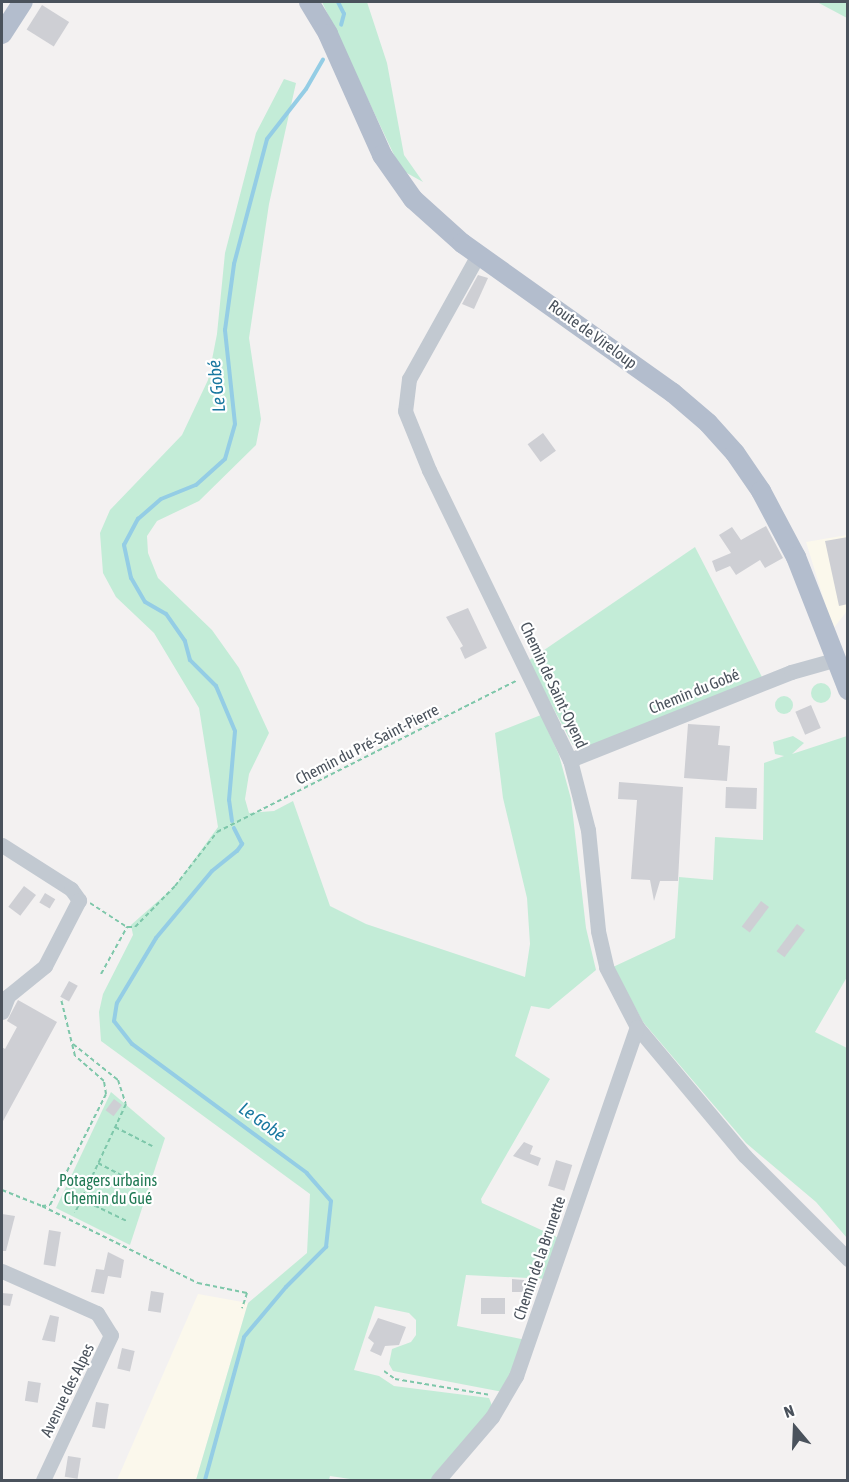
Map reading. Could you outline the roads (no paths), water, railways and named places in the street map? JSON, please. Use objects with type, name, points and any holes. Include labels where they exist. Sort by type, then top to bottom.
[{"type":"main road","points":[[2,34],[23,2]]},
{"type":"main road","name":"Route de Vireloup","points":[[309,2],[328,33],[370,134],[392,173],[430,218],[478,255],[636,365],[720,436],[761,491],[787,538],[809,585],[834,660],[846,683]]},
{"type":"street","name":"Chemin de Saint-Oyend","points":[[478,255],[409,379],[405,411],[429,470],[524,677],[570,760],[588,830],[601,949],[614,986],[637,1026],[695,1092],[745,1156],[848,1259]]},
{"type":"street","name":"Chemin du Gobé","points":[[570,760],[791,672],[834,660]]},
{"type":"street","points":[[2,844],[71,889],[79,900],[45,966],[8,996],[2,1012]]},
{"type":"street","name":"Chemin de la Brunette","points":[[438,1480],[504,1400],[526,1352],[637,1026]]},
{"type":"street","name":"Avenue des Alpes","points":[[2,1272],[96,1314],[111,1335],[43,1480]]},
{"type":"waterway","name":"Le Gobé","points":[[338,2],[344,14],[341,25]]},
{"type":"waterway","name":"Le Gobé","points":[[232,821],[229,800],[235,731],[216,686],[190,660],[185,641],[166,614],[145,602],[131,578],[124,545],[138,519],[161,499],[196,485],[225,459],[235,424],[225,330],[234,264],[267,139],[306,89],[323,59]]},
{"type":"waterway","name":"Le Gobé","points":[[205,1480],[244,1337],[286,1287],[326,1247],[331,1201],[307,1173],[132,1044],[114,1021],[117,1003],[156,938],[212,871],[237,851],[242,844],[234,828]]},
{"type":"park label","name":"Potagers urbains Chemin du Gué","points":[[108,1189]]}]
